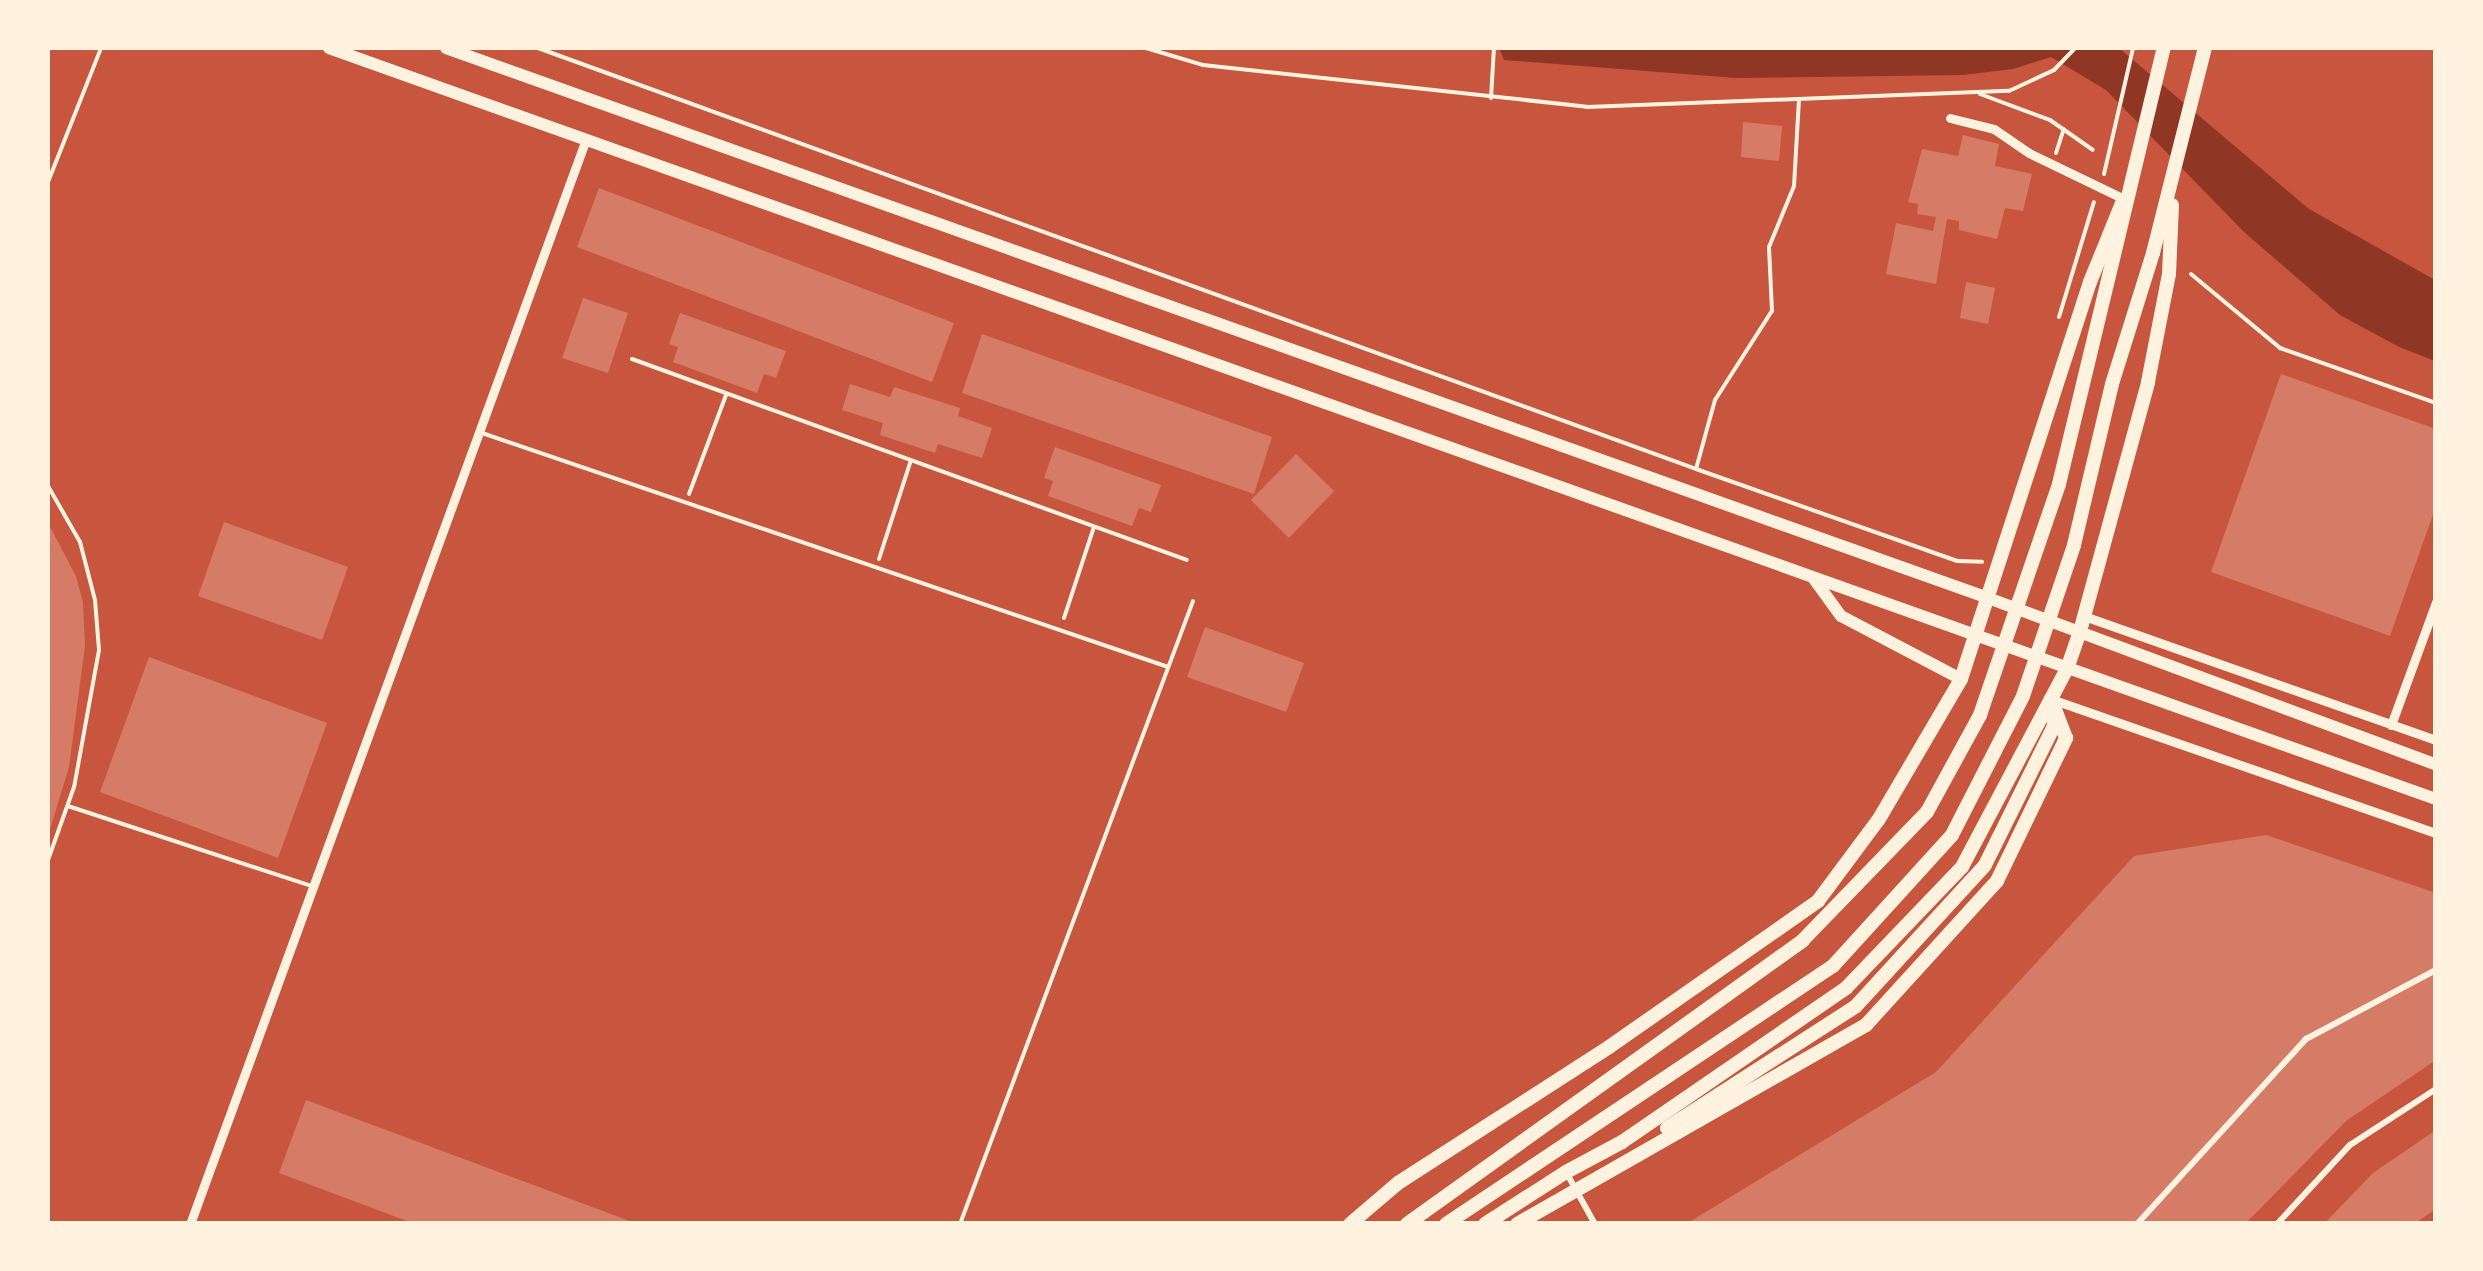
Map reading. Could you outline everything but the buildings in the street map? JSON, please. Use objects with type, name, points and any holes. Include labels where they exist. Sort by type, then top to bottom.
[{"type":"highway","points":[[1407,1224],[1802,940],[1928,812],[1980,715],[2053,502],[2118,251],[2164,48]]},
{"type":"highway","points":[[1446,1224],[1833,966],[1952,835],[2023,696],[2074,546],[2112,384],[2153,253],[2204,48]]},
{"type":"highway","points":[[1350,1224],[1398,1183],[1610,1047],[1818,901],[1879,819],[1961,679],[2090,282],[2138,165]]},
{"type":"highway","points":[[1485,1224],[1670,1112],[1846,988],[1962,867],[2067,669],[2079,635],[2148,382],[2169,274],[2173,174]]},
{"type":"highway","points":[[1518,1224],[1856,1006],[1985,865],[2054,726],[2051,700]]},
{"type":"highway","points":[[1518,1224],[1866,1025],[1996,881],[2066,738],[2051,700]]},
{"type":"main road","points":[[330,48],[2436,800]]},
{"type":"main road","points":[[446,48],[1988,598],[2436,765]]},
{"type":"main road","points":[[1812,576],[1840,616],[1961,679]]},
{"type":"street","points":[[1950,118],[1994,129],[2029,153],[2124,199]]},
{"type":"street","points":[[190,1224],[586,139]]},
{"type":"street","points":[[2391,724],[2436,602]]},
{"type":"street","points":[[2084,616],[2436,740]]},
{"type":"street","points":[[2051,700],[2436,833]]},
{"type":"street","points":[[2136,1224],[2306,1039],[2436,970]]},
{"type":"street","points":[[2277,1224],[2350,1145],[2436,1089]]},
{"type":"street","points":[[1566,1172],[1595,1224]]},
{"type":"lane","points":[[48,182],[100,48]]},
{"type":"lane","points":[[480,433],[1168,667]]},
{"type":"lane","points":[[48,486],[80,542],[98,623],[93,699],[68,806],[48,860]]},
{"type":"lane","points":[[960,1224],[1193,601]]},
{"type":"lane","points":[[68,806],[315,888]]},
{"type":"path","points":[[538,48],[1957,561],[1981,563],[1989,552]]},
{"type":"path","points":[[1146,48],[1203,66],[1587,107],[2009,91],[2054,70],[2075,48]]},
{"type":"path","points":[[1491,98],[1494,48]]},
{"type":"path","points":[[2103,177],[2114,146],[2133,48]]},
{"type":"path","points":[[1976,93],[2050,120],[2093,150]]},
{"type":"path","points":[[1696,468],[1715,400],[1772,311],[1769,246],[1794,186],[1800,100]]},
{"type":"path","points":[[2052,163],[2064,129]]},
{"type":"path","points":[[2058,319],[2098,192]]},
{"type":"path","points":[[2191,274],[2280,348],[2436,403]]},
{"type":"path","points":[[632,359],[1187,560]]},
{"type":"path","points":[[686,503],[726,394]]},
{"type":"path","points":[[876,568],[911,460]]},
{"type":"path","points":[[1060,632],[1094,526]]},
{"type":"shaded area","points":[[1499,48],[2119,48],[2309,209],[2435,280],[2435,361],[2399,347],[2340,315],[2244,232],[2106,90],[2051,57],[2013,69],[1963,75],[1736,78],[1504,60]]}]
